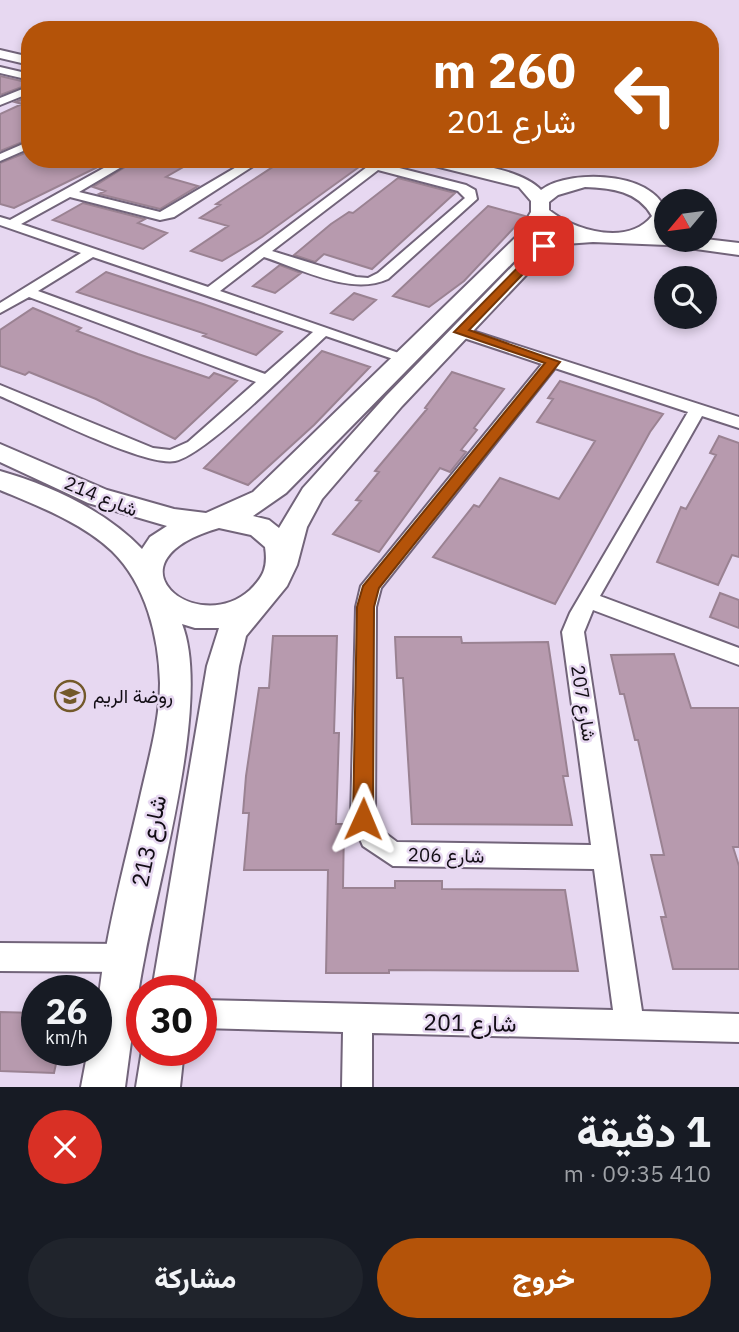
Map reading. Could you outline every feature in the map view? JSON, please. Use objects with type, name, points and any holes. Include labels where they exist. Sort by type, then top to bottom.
[{"type":"street","points":[[0,47],[21,51]]},
{"type":"street","points":[[0,54],[21,59]]},
{"type":"street","points":[[0,70],[21,75]]},
{"type":"street","points":[[0,102],[21,93]]},
{"type":"street","points":[[0,158],[21,148]]},
{"type":"street","points":[[6,222],[69,193],[114,168]]},
{"type":"street","points":[[69,193],[160,216],[170,214],[244,168]]},
{"type":"street","points":[[211,291],[265,253],[373,168]]},
{"type":"street","points":[[265,253],[355,281],[370,282],[383,276],[471,199],[471,193],[462,188],[384,168]]},
{"type":"street","points":[[465,168],[525,183],[558,227],[590,237]]},
{"type":"street","points":[[512,168],[579,182],[618,185],[635,190],[654,203]]},
{"type":"street","points":[[253,606],[231,614],[193,616],[172,609],[152,588],[150,562],[159,546],[176,531],[249,506],[277,487],[524,240],[540,206],[554,188],[579,182]]},
{"type":"street","points":[[6,222],[405,358]]},
{"type":"street","points":[[626,237],[654,226]]},
{"type":"street","points":[[718,234],[739,237]]},
{"type":"street","points":[[174,975],[226,649],[232,632],[253,606],[278,582],[293,527],[312,494],[394,401],[538,251],[561,238],[654,239]]},
{"type":"street","points":[[718,246],[739,248]]},
{"type":"street","points":[[0,309],[92,252]]},
{"type":"street","points":[[27,292],[269,381]]},
{"type":"street","points":[[0,390],[150,453],[172,456],[194,446],[323,331]]},
{"type":"street","points":[[460,332],[739,423]]},
{"type":"street","name":"شارع 206","points":[[553,362],[372,586],[366,607],[363,819],[372,838],[393,854],[607,857]]},
{"type":"street","name":"شارع 207","points":[[630,1027],[573,632],[696,410]]},
{"type":"street","name":"شارع 214","points":[[0,452],[127,508],[167,518],[213,520]]},
{"type":"street","name":"شارع 214","points":[[0,480],[108,533],[137,557],[152,588]]},
{"type":"street","points":[[213,520],[253,525],[270,535],[280,549],[283,565]]},
{"type":"street","name":"شارع 213","points":[[103,1087],[124,958],[169,745],[176,684],[169,630],[152,588]]},
{"type":"street","points":[[589,600],[739,657]]},
{"type":"street","points":[[169,745],[188,746],[192,752],[190,796],[199,824]]},
{"type":"street","points":[[0,957],[124,958]]},
{"type":"street","name":"شارع 201","points":[[217,1015],[739,1028]]},
{"type":"street","points":[[357,1087],[358,1020]]},
{"type":"street","points":[[158,1087],[161,1066]]},
{"type":"building","points":[[0,76],[21,81],[21,87],[0,95]]},
{"type":"building","points":[[21,104],[21,143],[0,151],[0,114]]},
{"type":"building","points":[[21,155],[21,168],[96,168],[14,208],[0,204],[0,163]]},
{"type":"building","points":[[124,168],[182,168],[166,177],[198,186],[160,209],[99,194],[105,191],[93,187]]},
{"type":"building","points":[[271,168],[358,168],[262,237],[222,261],[191,251],[228,226],[200,218],[220,205],[216,204]]},
{"type":"building","points":[[398,178],[455,193],[372,269],[324,254],[315,262],[294,255],[331,224],[349,212],[353,213]]},
{"type":"building","points":[[83,203],[145,219],[138,223],[167,233],[143,249],[53,220]]},
{"type":"building","points":[[488,206],[525,216],[464,281],[429,307],[393,296]]},
{"type":"building","points":[[280,265],[301,273],[275,293],[253,286]]},
{"type":"building","points":[[106,272],[282,332],[256,355],[203,336],[206,334],[77,292]]},
{"type":"building","points":[[354,293],[376,300],[353,320],[331,313]]},
{"type":"building","points":[[33,308],[81,328],[77,331],[138,354],[209,378],[214,373],[237,381],[175,439],[96,399],[29,372],[25,375],[0,366],[0,330]]},
{"type":"building","points":[[322,351],[370,367],[314,425],[248,485],[204,468]]},
{"type":"building","points":[[452,372],[504,389],[474,428],[477,430],[461,450],[466,452],[450,472],[440,468],[379,552],[333,534],[361,501],[356,500],[379,472],[375,471],[427,409],[425,408]]},
{"type":"building","points":[[560,381],[663,414],[650,432],[555,604],[433,557],[474,505],[479,507],[500,478],[559,499],[595,441],[537,422],[553,399],[548,398]]},
{"type":"building","points":[[719,436],[739,443],[739,557],[732,555],[718,585],[657,562],[681,507],[686,509],[716,455],[710,453]]},
{"type":"building","points":[[720,593],[739,600],[739,628],[710,617]]},
{"type":"building","points":[[273,636],[337,636],[334,733],[339,733],[336,824],[344,824],[343,888],[395,888],[395,881],[442,881],[442,889],[565,890],[578,971],[389,970],[389,973],[326,973],[328,870],[244,870],[249,813],[243,813],[246,776],[259,688],[269,688]]},
{"type":"building","points":[[395,637],[461,637],[462,643],[548,642],[568,776],[563,776],[572,825],[412,824],[403,678],[397,678]]},
{"type":"building","points":[[674,654],[691,708],[739,708],[739,847],[733,847],[739,866],[739,969],[673,969],[661,917],[666,917],[651,855],[664,855],[638,740],[635,740],[624,694],[620,694],[611,655]]},
{"type":"building","points":[[0,1012],[21,1013],[21,1066],[56,1066],[54,1073],[0,1071]]},
{"type":"place","name":"روضة الريم","points":[[70,696]]},
{"type":"route","points":[[363,819],[366,607],[372,586],[553,362],[460,332],[544,246]]}]
